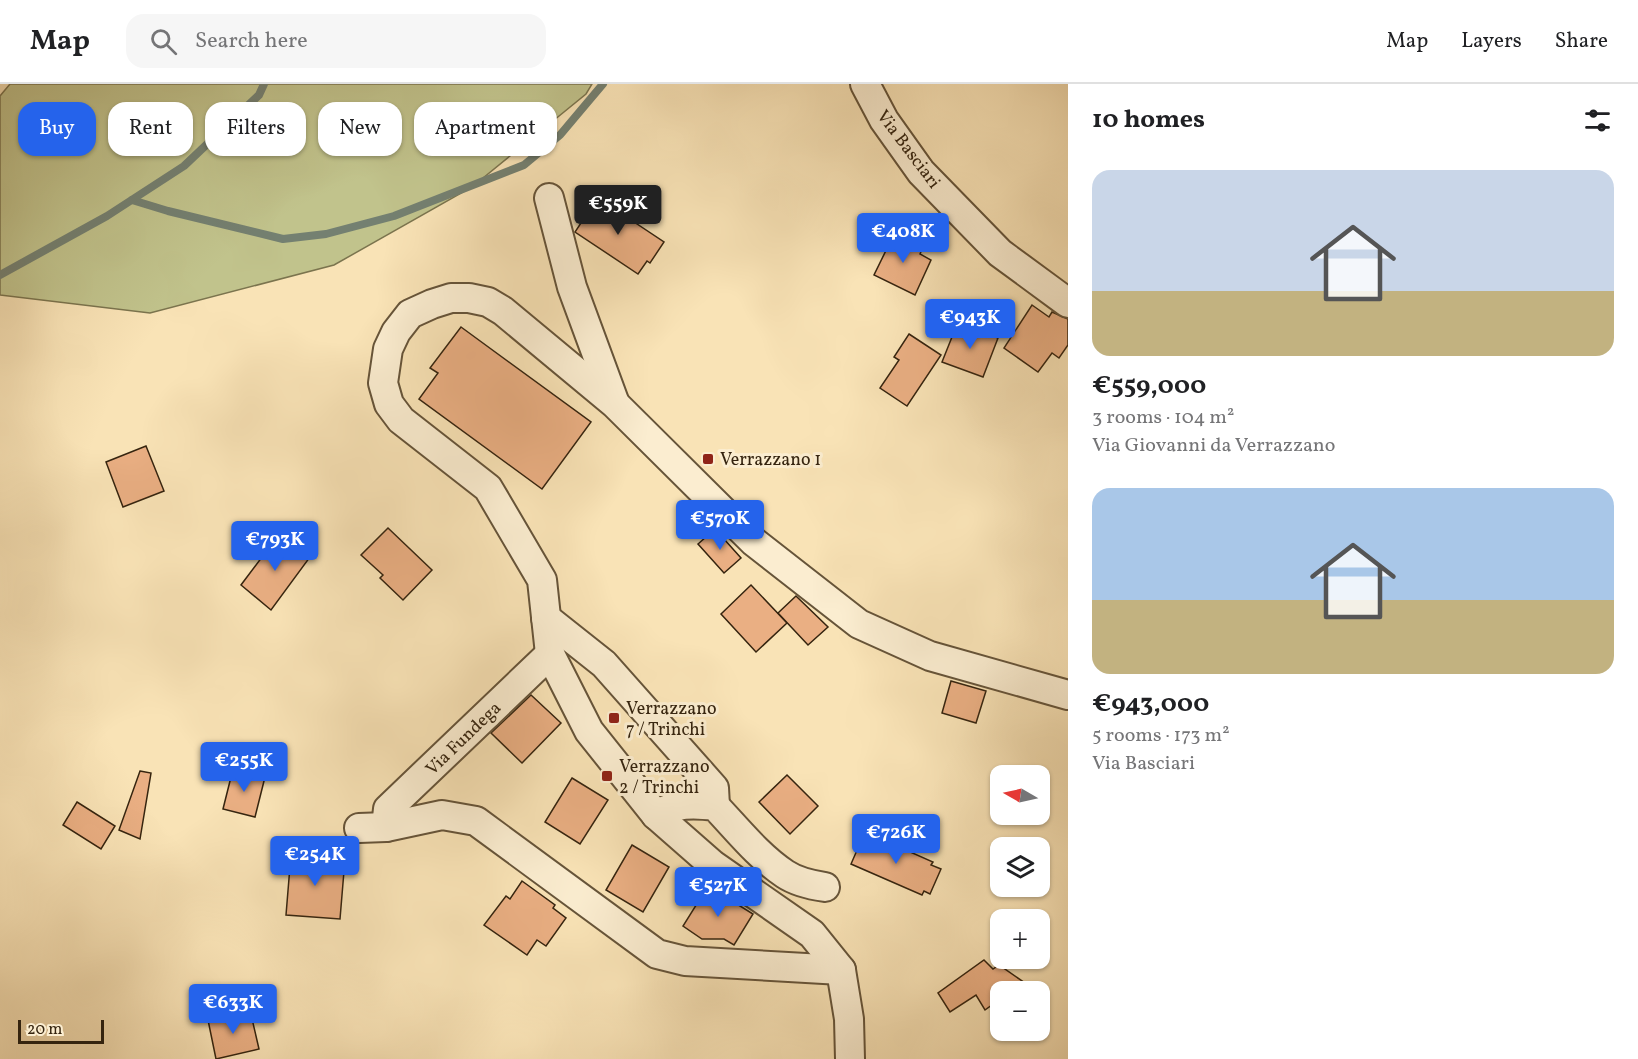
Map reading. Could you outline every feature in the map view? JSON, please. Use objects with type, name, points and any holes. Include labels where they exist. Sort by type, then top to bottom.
[{"type":"street","name":"Via Basciari","points":[[865,84],[884,120],[921,171],[1000,254],[1068,303]]},
{"type":"street","points":[[549,198],[572,287],[615,404]]},
{"type":"street","points":[[850,1059],[849,1019],[841,970],[812,934],[712,865],[656,815],[589,731],[550,654],[542,580],[488,488],[401,420],[389,404],[383,383],[388,349],[396,332],[410,314],[432,304],[452,298],[469,298],[488,302],[503,311],[615,404],[754,542],[859,624],[930,656],[1068,695]]},
{"type":"street","points":[[546,618],[612,672],[714,789],[715,806],[755,849],[786,875],[804,883],[825,887]]},
{"type":"street","name":"Via Fundega","points":[[550,654],[388,809],[373,828],[442,815],[476,821],[657,954],[685,961],[841,970]]},
{"type":"street","points":[[656,815],[668,807],[681,804],[715,806]]},
{"type":"green space","points":[[10,84],[592,84],[586,94],[557,118],[557,102],[414,102],[414,156],[510,156],[472,187],[334,265],[150,313],[0,295],[0,96]]},
{"type":"building","points":[[595,196],[664,242],[650,263],[647,261],[638,274],[575,232],[583,220],[580,218]]},
{"type":"building","points":[[895,232],[924,245],[920,254],[931,260],[915,295],[874,275]]},
{"type":"building","points":[[1032,305],[1049,317],[1052,312],[1068,319],[1068,345],[1059,358],[1052,353],[1038,372],[1004,348]]},
{"type":"building","points":[[958,322],[998,338],[983,377],[942,362]]},
{"type":"building","points":[[461,327],[591,422],[542,489],[419,399],[438,373],[430,368]]},
{"type":"building","points":[[909,334],[941,355],[907,406],[880,388],[899,360],[894,357]]},
{"type":"building","points":[[146,446],[164,491],[123,507],[106,462]]},
{"type":"building","points":[[388,528],[432,570],[403,600],[380,578],[383,575],[361,555]]},
{"type":"building","points":[[715,529],[741,558],[724,573],[698,544]]},
{"type":"building","points":[[283,536],[310,557],[271,610],[241,585],[271,545],[275,548]]},
{"type":"building","points":[[751,585],[787,623],[756,652],[721,614]]},
{"type":"building","points":[[796,596],[828,627],[808,645],[778,613]]},
{"type":"building","points":[[951,681],[986,691],[976,723],[942,713]]},
{"type":"building","points":[[531,695],[561,723],[522,763],[491,733]]},
{"type":"building","points":[[233,769],[265,777],[255,817],[223,809]]},
{"type":"building","points":[[140,771],[151,773],[140,839],[119,830]]},
{"type":"building","points":[[787,775],[818,806],[790,834],[759,802]]},
{"type":"building","points":[[572,778],[608,800],[580,844],[545,822]]},
{"type":"building","points":[[77,802],[115,826],[101,849],[63,825]]},
{"type":"building","points":[[865,832],[933,862],[931,865],[941,869],[930,894],[924,891],[922,895],[851,864]]},
{"type":"building","points":[[632,845],[669,867],[643,912],[606,890]]},
{"type":"building","points":[[291,854],[345,859],[340,919],[286,915]]},
{"type":"building","points":[[522,881],[555,905],[553,908],[566,918],[546,946],[537,940],[527,955],[484,925],[506,896],[510,899]]},
{"type":"building","points":[[708,886],[753,914],[734,945],[724,939],[702,939],[683,926]]},
{"type":"building","points":[[984,960],[990,969],[1005,969],[1022,981],[990,981],[990,1006],[985,1010],[976,995],[950,1012],[938,993]]},
{"type":"building","points":[[250,1010],[259,1049],[216,1059],[208,1020]]},
{"type":"waterway","points":[[0,275],[107,216],[184,166],[259,95],[264,84]]},
{"type":"waterway","points":[[132,200],[283,239],[326,234],[394,216],[524,165],[560,135],[603,84]]},
{"type":"place","name":"Verrazzano 1","points":[[708,459]]},
{"type":"place","name":"Verrazzano 7 / Trinchi","points":[[614,718]]},
{"type":"place","name":"Verrazzano 2 / Trinchi","points":[[607,776]]}]
